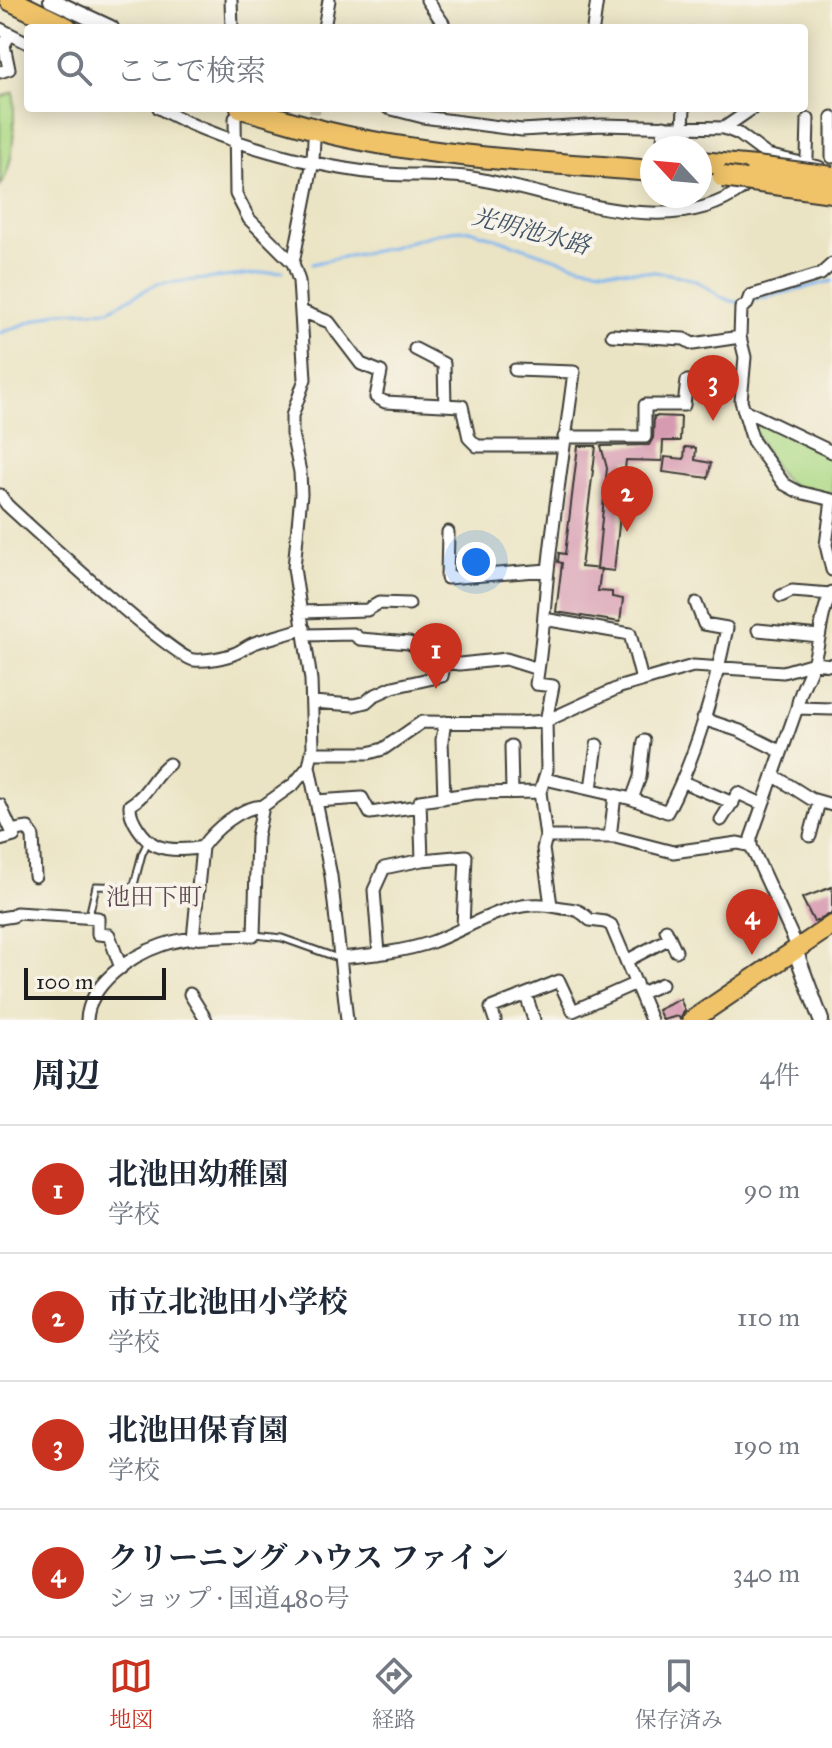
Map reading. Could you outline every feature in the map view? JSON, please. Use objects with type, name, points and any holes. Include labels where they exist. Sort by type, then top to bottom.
[{"type":"highway","points":[[10,0],[59,24]]},
{"type":"highway","points":[[0,10],[26,24]]},
{"type":"highway","points":[[307,112],[417,135],[640,149]]},
{"type":"highway","points":[[238,113],[414,148],[640,170]]},
{"type":"highway","points":[[712,162],[761,161],[832,174]]},
{"type":"highway","points":[[712,176],[832,192]]},
{"type":"highway","points":[[692,1020],[832,925]]},
{"type":"street","points":[[231,0],[232,24]]},
{"type":"street","points":[[325,24],[329,0]]},
{"type":"street","points":[[427,0],[443,24]]},
{"type":"street","points":[[594,24],[597,0]]},
{"type":"street","points":[[59,2],[103,24]]},
{"type":"street","points":[[0,72],[9,69],[5,32],[24,41]]},
{"type":"street","points":[[167,112],[235,141],[313,161],[383,173],[474,178],[581,204],[634,212],[695,211],[727,200],[762,173],[761,161],[739,134],[724,128],[602,125],[522,130],[453,122],[407,112]]},
{"type":"street","points":[[452,112],[453,122]]},
{"type":"street","points":[[683,127],[684,112]]},
{"type":"street","points":[[724,128],[747,112]]},
{"type":"street","points":[[238,113],[235,141],[239,205],[293,263],[299,281],[305,379],[292,416],[301,494],[294,568],[312,702],[311,760],[331,876],[347,1020]]},
{"type":"street","points":[[832,117],[832,157]]},
{"type":"street","points":[[804,163],[811,125]]},
{"type":"street","points":[[662,136],[664,126]]},
{"type":"street","points":[[293,263],[313,161],[314,139]]},
{"type":"street","points":[[761,161],[804,163],[832,174]]},
{"type":"street","points":[[659,208],[659,212]]},
{"type":"street","points":[[832,264],[821,274],[749,300],[741,308],[740,337],[745,357],[741,401],[753,441],[784,484],[799,492],[832,500],[826,545],[832,570]]},
{"type":"street","points":[[301,311],[329,322],[361,364],[381,372],[376,397],[385,402],[462,406],[469,438],[477,446],[645,437],[645,405],[684,405],[687,381],[743,381]]},
{"type":"street","points":[[612,335],[684,339],[693,344],[740,337]]},
{"type":"street","points":[[415,349],[444,364],[445,405]]},
{"type":"street","points":[[515,370],[574,372],[563,441],[536,684],[553,686],[546,721],[545,779],[540,792],[546,837],[543,849],[551,905]]},
{"type":"street","points":[[744,410],[832,452]]},
{"type":"street","points":[[0,495],[7,505],[133,618],[185,658],[226,656],[260,641],[304,631],[353,634],[360,639],[403,642],[445,662],[460,664],[506,659],[538,669]]},
{"type":"street","points":[[448,532],[447,578],[548,570]]},
{"type":"street","points":[[781,596],[792,591],[831,593],[814,663],[799,690],[797,708],[752,827],[751,846],[795,942],[795,950],[821,1020]]},
{"type":"street","points":[[301,612],[367,610],[379,603],[409,604]]},
{"type":"street","points":[[545,779],[632,799],[667,812],[683,782],[719,668],[727,628],[704,624],[696,603]]},
{"type":"street","points":[[544,619],[630,634],[642,680]]},
{"type":"street","points":[[758,630],[819,636]]},
{"type":"street","points":[[312,702],[354,705],[366,702],[393,687],[442,676],[445,662]]},
{"type":"street","points":[[169,764],[161,769],[147,793],[130,805],[131,820],[157,846],[190,850],[202,847],[233,818],[263,806],[294,784],[311,760],[369,753],[391,745],[422,722],[546,721],[620,687],[693,666],[783,672],[814,663],[832,665]]},
{"type":"street","points":[[797,708],[832,709]]},
{"type":"street","points":[[703,719],[740,731],[780,751]]},
{"type":"street","points":[[444,798],[442,740],[445,722]]},
{"type":"street","points":[[632,799],[640,777],[644,741]]},
{"type":"street","points":[[591,789],[597,745]]},
{"type":"street","points":[[511,746],[512,792]]},
{"type":"street","points":[[773,775],[819,802],[832,805]]},
{"type":"street","points":[[683,782],[733,803]]},
{"type":"street","points":[[422,860],[420,801],[475,793],[540,792]]},
{"type":"street","points":[[721,820],[738,793],[762,804]]},
{"type":"street","points":[[610,837],[615,795]]},
{"type":"street","points":[[316,801],[362,798],[370,813],[420,806]]},
{"type":"street","points":[[810,836],[819,802]]},
{"type":"street","points":[[0,805],[14,836]]},
{"type":"street","points":[[87,1020],[96,991],[106,978],[162,945],[193,939],[254,935],[257,837],[263,806]]},
{"type":"street","points":[[14,836],[16,830],[28,828],[33,837],[35,876]]},
{"type":"street","points":[[0,840],[14,836]]},
{"type":"street","points":[[546,837],[610,837],[673,852],[738,843],[751,846]]},
{"type":"street","points":[[193,939],[202,847]]},
{"type":"street","points":[[379,954],[374,890],[384,868],[422,860],[466,856],[463,927]]},
{"type":"street","points":[[340,958],[379,954],[432,942],[513,907],[551,905],[580,910],[590,920],[611,925],[651,1020]]},
{"type":"street","points":[[0,918],[16,913],[98,918],[98,934],[109,935],[121,968]]},
{"type":"street","points":[[626,961],[668,934],[676,951]]},
{"type":"street","points":[[495,1020],[491,1003],[526,995],[559,981],[573,1011],[638,988],[662,984]]},
{"type":"street","points":[[190,994],[206,1020]]},
{"type":"street","points":[[526,995],[534,1020]]},
{"type":"lane","points":[[89,917],[96,886],[134,885],[149,838]]},
{"type":"lane","points":[[254,935],[282,938],[340,958]]},
{"type":"green space","points":[[14,92],[11,154],[0,186],[0,98]]},
{"type":"green space","points":[[755,421],[832,457],[832,495],[799,488],[788,482],[764,449],[751,423]]},
{"type":"building","points":[[654,416],[681,417],[680,441],[663,441],[662,461],[626,460],[614,571],[597,569],[607,468],[601,446],[649,445],[653,438]]},
{"type":"building","points":[[578,446],[596,446],[581,567],[601,569],[598,591],[612,592],[612,597],[623,599],[620,622],[556,612],[562,563],[558,562],[559,553],[565,554]]},
{"type":"building","points":[[685,447],[696,448],[695,460],[711,463],[708,478],[663,472],[665,457],[684,459]]},
{"type":"building","points":[[832,887],[832,913],[814,922],[802,898]]},
{"type":"building","points":[[680,999],[685,1010],[680,1019],[678,1016],[663,1020],[658,1010]]},
{"type":"waterway","name":"光明池水路","points":[[312,264],[388,248],[438,233],[469,230],[582,266],[680,276],[699,283],[723,298],[743,302]]},
{"type":"waterway","name":"光明池水路","points":[[0,333],[58,312],[109,310],[156,284],[283,271]]},
{"type":"waterway","name":"光明池水路","points":[[750,301],[832,281]]},
{"type":"tunnel","points":[[314,130],[315,112]]},
{"type":"place","name":"北池田保育園","points":[[713,421]]},
{"type":"place","name":"市立北池田小学校","points":[[627,532]]},
{"type":"place","name":"北池田幼稚園","points":[[436,689]]},
{"type":"place","name":"クリーニング ハウス ファイン","points":[[752,955]]},
{"type":"district","name":"池田下町","points":[[154,897]]}]
